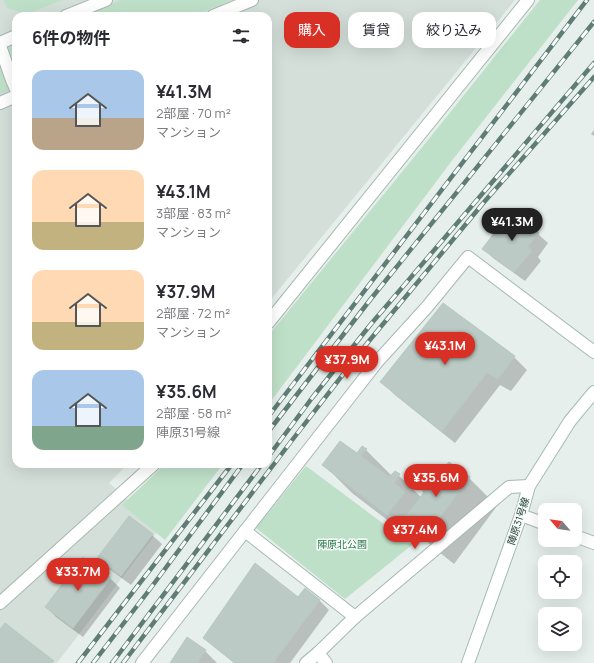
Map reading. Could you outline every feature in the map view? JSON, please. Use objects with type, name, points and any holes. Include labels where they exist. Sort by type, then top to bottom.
[{"type":"street","points":[[76,12],[106,0]]},
{"type":"street","points":[[223,12],[252,0]]},
{"type":"street","points":[[272,318],[528,0]]},
{"type":"street","points":[[0,43],[12,38]]},
{"type":"street","points":[[0,46],[12,80]]},
{"type":"street","points":[[0,103],[12,98]]},
{"type":"street","points":[[142,663],[377,362],[427,307],[468,256],[594,352]]},
{"type":"street","name":"陣原31号線","points":[[468,663],[521,515],[529,486],[570,420],[594,392]]},
{"type":"street","points":[[0,603],[150,468]]},
{"type":"street","points":[[306,663],[355,617],[509,487],[529,486]]},
{"type":"street","points":[[521,515],[538,521]]},
{"type":"street","points":[[245,531],[355,617]]},
{"type":"street","points":[[582,539],[594,543]]},
{"type":"street","points":[[318,653],[326,663]]},
{"type":"shaded area","points":[[0,0],[515,0],[496,23],[496,12],[412,12],[412,48],[476,48],[272,298],[272,12],[12,12],[12,468],[124,468],[109,483],[160,528],[57,663],[0,663]]},
{"type":"green space","points":[[4,0],[63,0],[32,12],[20,12],[7,8]]},
{"type":"green space","points":[[121,0],[232,0],[202,12],[92,12]]},
{"type":"green space","points":[[540,0],[578,0],[454,158],[272,400],[272,331]]},
{"type":"green space","points":[[12,44],[12,90],[0,94],[0,49]]},
{"type":"green space","name":"陣原北公園","points":[[306,466],[412,545],[345,599],[256,528]]},
{"type":"green space","points":[[161,468],[220,468],[165,540],[122,505]]},
{"type":"building","points":[[512,210],[539,233],[528,246],[532,251],[514,272],[482,249]]},
{"type":"building","points":[[443,303],[515,356],[498,379],[487,373],[442,431],[380,382]]},
{"type":"building","points":[[340,441],[357,453],[362,446],[367,449],[361,456],[389,477],[395,471],[400,474],[394,483],[405,492],[387,515],[322,465]]},
{"type":"building","points":[[449,462],[470,477],[425,537],[404,519],[424,492],[415,484],[420,478],[428,484],[434,481],[427,475],[431,470],[438,475]]},
{"type":"building","points":[[129,516],[153,534],[121,576],[97,558]]},
{"type":"building","points":[[83,557],[111,578],[73,628],[45,607]]},
{"type":"building","points":[[255,563],[298,597],[305,588],[320,600],[273,663],[236,663],[203,638]]},
{"type":"building","points":[[5,623],[54,661],[52,663],[0,663],[0,629]]},
{"type":"building","points":[[187,637],[206,650],[197,663],[170,663]]},
{"type":"railway","points":[[272,412],[587,0]]},
{"type":"railway","points":[[272,427],[370,300],[594,22]]},
{"type":"railway","points":[[272,452],[312,398],[371,324],[594,63]]},
{"type":"railway","points":[[272,467],[369,341],[485,201],[594,77]]},
{"type":"railway","points":[[78,663],[229,468]]},
{"type":"railway","points":[[93,663],[240,468]]},
{"type":"railway","points":[[112,663],[259,468]]},
{"type":"railway","points":[[123,663],[271,468]]}]
